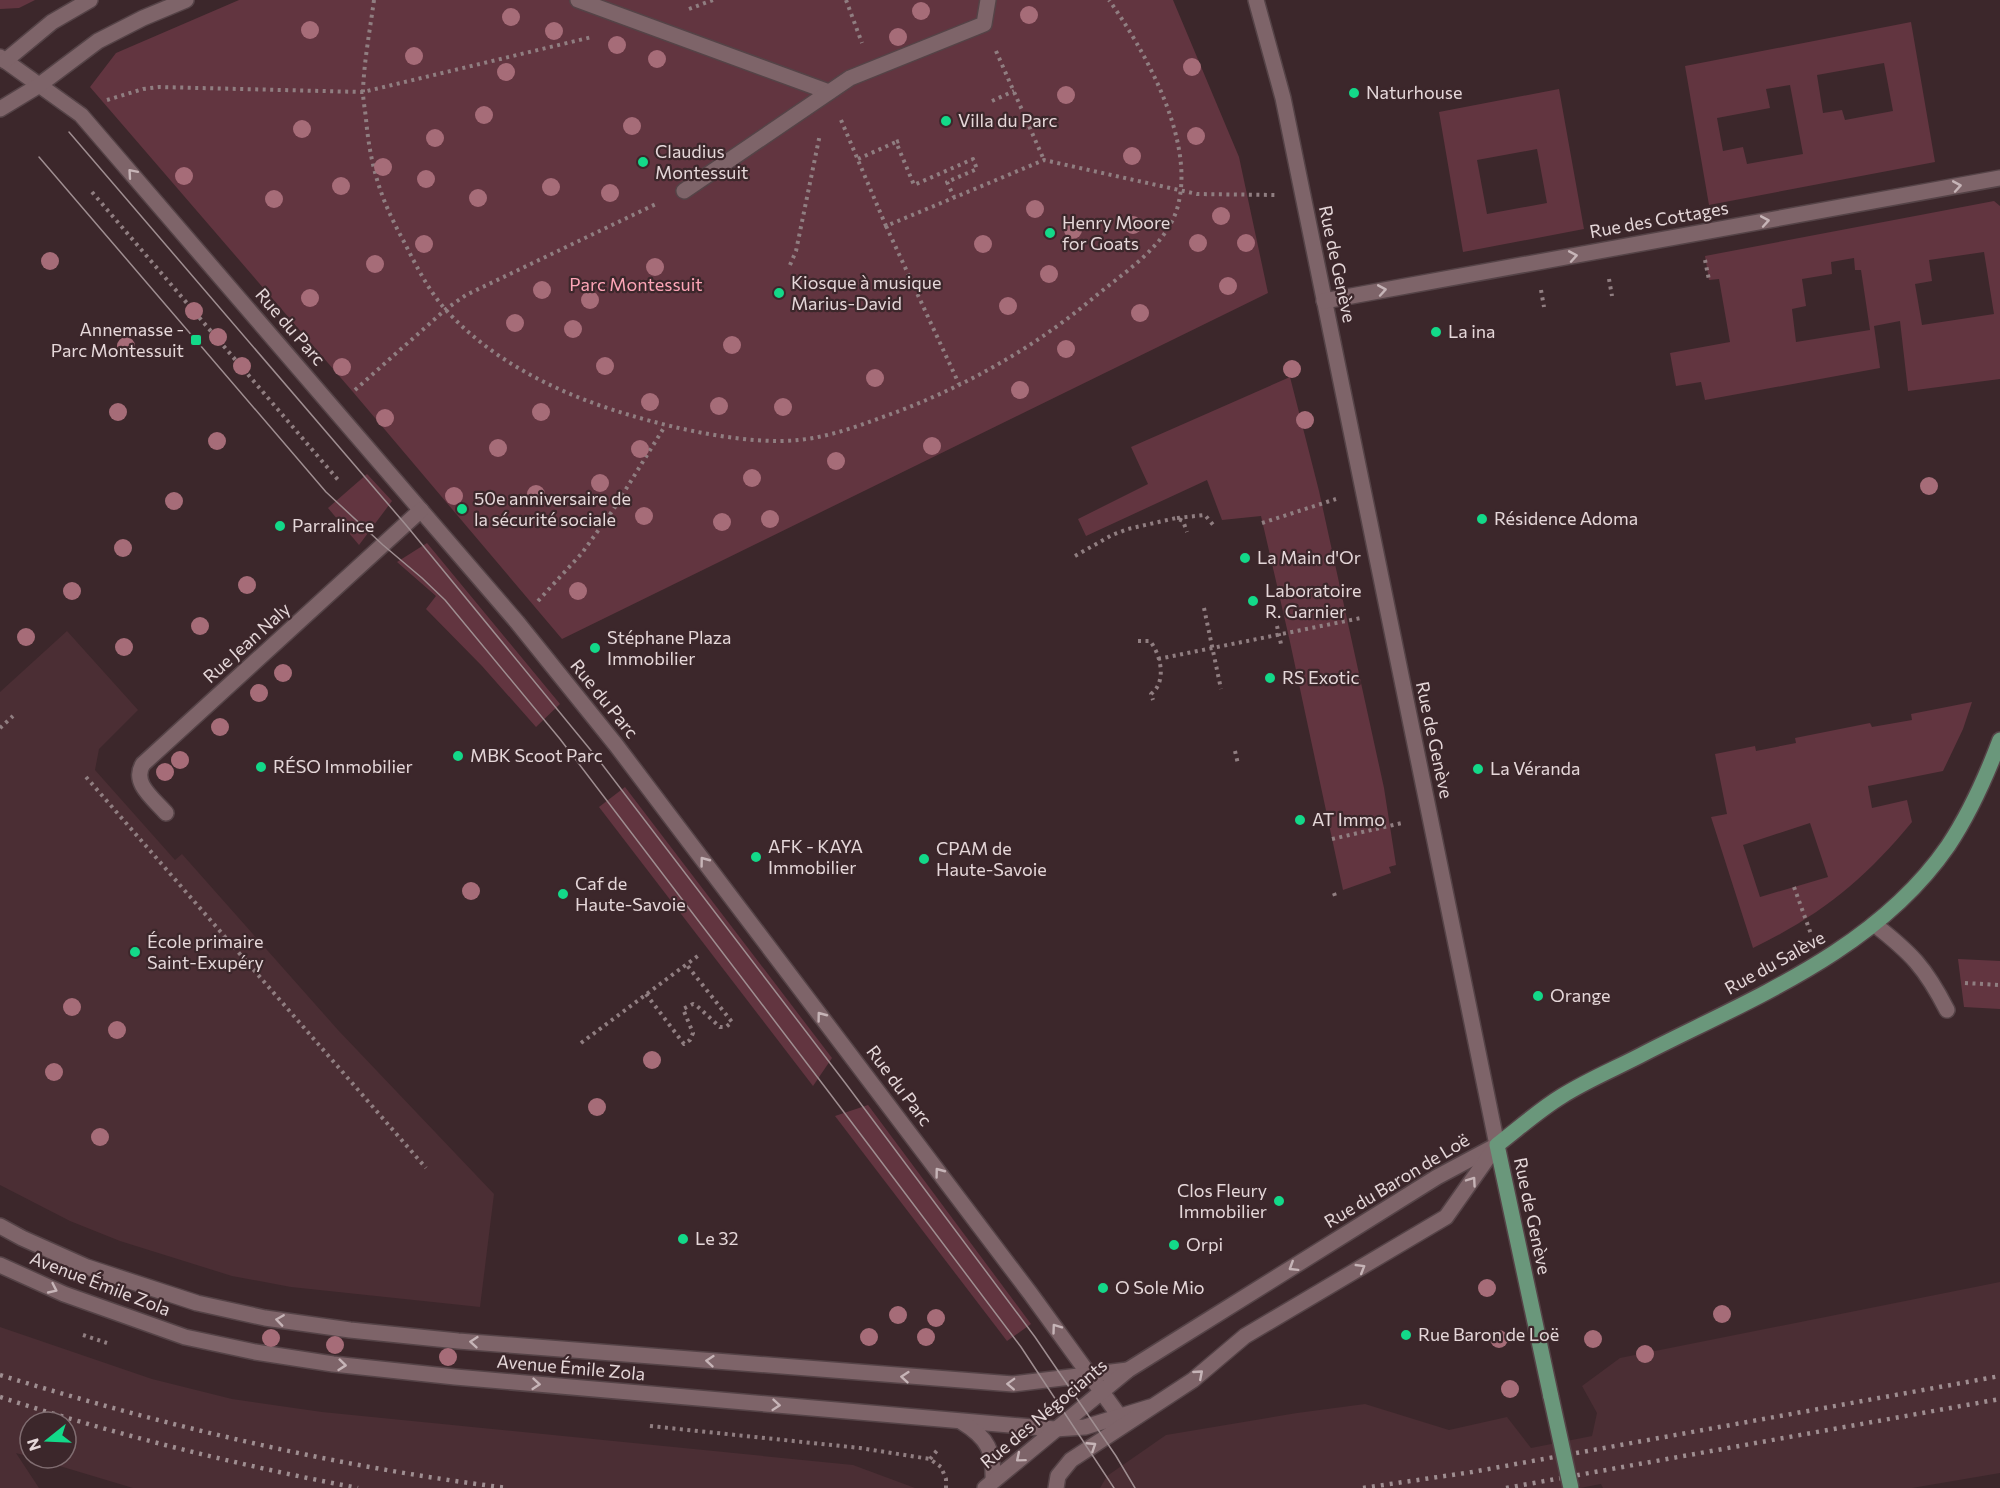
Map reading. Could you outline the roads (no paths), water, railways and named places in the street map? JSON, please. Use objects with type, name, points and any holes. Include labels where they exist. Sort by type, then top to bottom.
[{"type":"main road","name":"Rue du Salève","points":[[1497,1145],[1560,1097],[1577,1087],[1784,983],[1821,961],[1874,924],[1912,889],[1947,846],[1974,801],[2000,740]]},
{"type":"main road","name":"Rue de Genève","points":[[1497,1145],[1571,1488]]},
{"type":"street","points":[[2,59],[52,21],[90,0]]},
{"type":"street","points":[[0,109],[39,86],[98,41],[143,18],[186,0]]},
{"type":"street","points":[[578,0],[829,92]]},
{"type":"street","points":[[684,191],[850,78],[984,24],[988,0]]},
{"type":"street","name":"Rue de Genève","points":[[1256,0],[1282,98],[1497,1145]]},
{"type":"street","name":"Rue du Parc","points":[[2,59],[81,115],[517,622],[616,745],[1023,1284],[1120,1417]]},
{"type":"street","name":"Rue des Cottages","points":[[1324,301],[2000,178]]},
{"type":"street","name":"Rue Jean Naly","points":[[166,813],[141,783],[139,773],[143,764],[421,510]]},
{"type":"street","points":[[1874,924],[1916,959],[1932,981],[1947,1010]]},
{"type":"street","name":"Rue du Baron de Loë","points":[[1128,1370],[1437,1177],[1497,1145]]},
{"type":"street","name":"Rue du Baron de Loë","points":[[1150,1407],[1193,1380],[1245,1336],[1446,1217],[1497,1145]]},
{"type":"street","name":"Avenue Émile Zola","points":[[0,1226],[21,1238],[87,1267],[140,1286],[197,1303],[265,1318],[328,1327],[458,1341],[1013,1384],[1128,1370]]},
{"type":"street","name":"Avenue Émile Zola","points":[[0,1265],[64,1294],[185,1337],[255,1352],[333,1364],[455,1377],[1055,1429],[1085,1427],[1150,1407]]},
{"type":"street","name":"Rue des Négociants","points":[[989,1484],[1128,1370]]},
{"type":"street","points":[[1056,1488],[1058,1476],[1071,1460],[1150,1407]]},
{"type":"street","points":[[959,1421],[981,1435],[989,1447],[993,1460],[989,1484]]},
{"type":"tram line","points":[[69,132],[406,525],[598,759],[846,1084],[1035,1337],[1116,1456],[1135,1488]]},
{"type":"tram line","points":[[39,157],[326,492],[445,600],[560,739],[1021,1347],[1114,1488]]},
{"type":"railway","points":[[0,1375],[62,1394],[251,1443],[379,1469],[508,1488]]},
{"type":"railway","points":[[1363,1488],[1472,1472],[2000,1376]]},
{"type":"railway","points":[[0,1397],[178,1448],[358,1488]]},
{"type":"railway","points":[[1506,1488],[2000,1399]]},
{"type":"place","name":"Naturhouse","points":[[1354,93]]},
{"type":"place","name":"Villa du Parc","points":[[946,121]]},
{"type":"place","name":"Claudius Montessuit","points":[[643,162]]},
{"type":"place","name":"Henry Moore for Goats","points":[[1050,233]]},
{"type":"place","name":"Kiosque à musique Marius-David","points":[[779,293]]},
{"type":"place","name":"La ina","points":[[1436,332]]},
{"type":"place","name":"Annemasse - Parc Montessuit","points":[[196,340]]},
{"type":"place","name":"50e anniversaire de la sécurité sociale","points":[[462,509]]},
{"type":"place","name":"Résidence Adoma","points":[[1482,519]]},
{"type":"place","name":"Parralince","points":[[280,526]]},
{"type":"place","name":"La Main d'Or","points":[[1245,558]]},
{"type":"place","name":"Laboratoire R. Garnier","points":[[1253,601]]},
{"type":"place","name":"Stéphane Plaza Immobilier","points":[[595,648]]},
{"type":"place","name":"RS Exotic","points":[[1270,678]]},
{"type":"place","name":"MBK Scoot Parc","points":[[458,756]]},
{"type":"place","name":"RÉSO Immobilier","points":[[261,767]]},
{"type":"place","name":"La Véranda","points":[[1478,769]]},
{"type":"place","name":"AT Immo","points":[[1300,820]]},
{"type":"place","name":"AFK - KAYA Immobilier","points":[[756,857]]},
{"type":"place","name":"CPAM de Haute-Savoie","points":[[924,859]]},
{"type":"place","name":"Caf de Haute-Savoie","points":[[563,894]]},
{"type":"place","name":"École primaire Saint-Exupéry","points":[[135,952]]},
{"type":"place","name":"Orange","points":[[1538,996]]},
{"type":"place","name":"Clos Fleury Immobilier","points":[[1279,1201]]},
{"type":"place","name":"Le 32","points":[[683,1239]]},
{"type":"place","name":"Orpi","points":[[1174,1245]]},
{"type":"place","name":"O Sole Mio","points":[[1103,1288]]},
{"type":"place","name":"Rue Baron de Loë","points":[[1406,1335]]},
{"type":"park label","name":"Parc Montessuit","points":[[636,285]]}]
